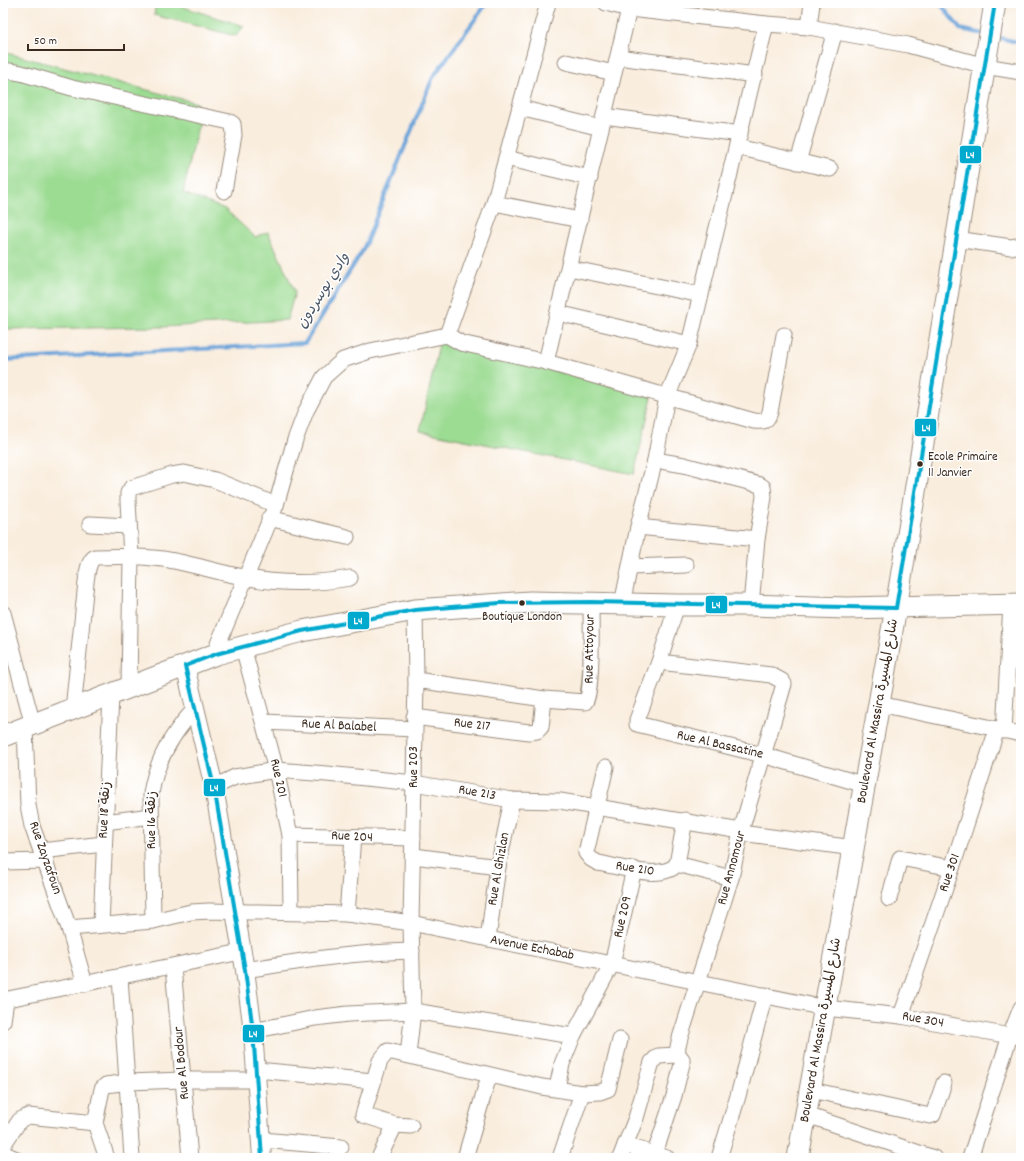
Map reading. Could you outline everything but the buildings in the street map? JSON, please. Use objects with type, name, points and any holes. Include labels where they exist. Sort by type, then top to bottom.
[{"type":"main road","name":"Boulevard Al Massira شارع المسيرة","points":[[798,1158],[896,608],[994,11]]},
{"type":"main road","points":[[3,736],[74,710],[216,654],[302,631],[415,610],[500,603],[591,602],[677,606],[751,605],[847,608],[1016,604]]},
{"type":"street","points":[[447,335],[494,203],[548,3]]},
{"type":"street","points":[[606,3],[629,9],[766,24],[809,27],[835,31],[985,61],[1021,72]]},
{"type":"street","points":[[809,27],[812,3]]},
{"type":"street","points":[[546,362],[629,9]]},
{"type":"street","points":[[622,604],[638,527],[655,460],[667,397],[689,344],[755,75],[766,24]]},
{"type":"street","points":[[798,162],[835,31]]},
{"type":"street","points":[[618,57],[755,75]]},
{"type":"street","points":[[566,62],[614,73]]},
{"type":"street","points":[[3,70],[21,73],[72,88],[230,122],[233,124],[234,135],[224,191]]},
{"type":"street","points":[[520,108],[603,122],[738,141],[798,162],[830,169]]},
{"type":"street","points":[[506,158],[590,178]]},
{"type":"street","points":[[494,203],[580,220]]},
{"type":"street","points":[[956,239],[1011,246],[1021,245]]},
{"type":"street","points":[[569,268],[701,295]]},
{"type":"street","points":[[558,313],[689,344]]},
{"type":"street","points":[[216,654],[218,644],[273,512],[295,440],[306,411],[324,377],[343,360],[363,353],[447,335],[461,343],[546,362],[754,421],[767,420],[784,335]]},
{"type":"street","points":[[655,460],[684,465],[763,487],[764,497],[757,539],[751,605]]},
{"type":"street","name":"Rue 18 زنقة","points":[[101,925],[105,822],[120,692],[132,556],[128,526],[128,493],[131,488],[179,473],[194,474],[215,480],[273,512]]},
{"type":"street","points":[[273,512],[347,537]]},
{"type":"street","points":[[90,524],[128,526]]},
{"type":"street","points":[[638,527],[757,539]]},
{"type":"street","points":[[74,710],[86,582],[90,564],[92,559],[95,557],[132,556],[163,559],[245,578],[294,582],[334,581],[350,578]]},
{"type":"street","points":[[630,567],[686,565]]},
{"type":"street","name":"Rue Attoyour","points":[[544,699],[585,702],[588,698],[590,680],[591,602]]},
{"type":"street","name":"Rue 301","points":[[901,1016],[1000,730],[1016,604]]},
{"type":"street","points":[[659,662],[677,606]]},
{"type":"street","name":"Rue 203","points":[[408,1055],[413,1011],[411,923],[414,856],[414,723],[416,680],[415,610]]},
{"type":"street","name":"Rue Zayzafoun","points":[[3,613],[29,727],[29,811],[32,826],[69,928],[85,984]]},
{"type":"street","name":"Rue 201","points":[[243,647],[264,722],[290,834],[291,912]]},
{"type":"street","name":"Rue Al Bassatine","points":[[659,662],[637,720],[637,724],[763,755],[865,785]]},
{"type":"street","name":"Rue Annomour","points":[[659,662],[772,675],[782,681],[783,688],[741,832],[731,878],[680,1038],[678,1055],[682,1059],[682,1064],[661,1156]]},
{"type":"street","points":[[185,666],[214,787],[245,970],[254,1031],[262,1158]]},
{"type":"street","points":[[416,680],[544,699]]},
{"type":"street","name":"Rue 217","points":[[414,723],[529,732],[536,731],[540,729],[544,699]]},
{"type":"street","points":[[879,704],[1021,734]]},
{"type":"street","name":"Rue 16 زنقة","points":[[153,921],[151,794],[157,769],[167,746],[178,728],[196,708]]},
{"type":"street","name":"Rue Al Balabel","points":[[264,722],[414,723]]},
{"type":"street","points":[[596,807],[606,766]]},
{"type":"street","name":"Rue 213","points":[[214,787],[235,777],[276,770],[327,774],[414,783],[512,800],[560,800],[596,807],[685,820],[741,832],[854,848]]},
{"type":"street","name":"Rue Al Ghizlan","points":[[488,939],[498,868],[512,800]]},
{"type":"street","name":"Rue 210","points":[[596,807],[586,853],[588,856],[598,863],[662,873],[674,868],[677,864]]},
{"type":"street","points":[[105,822],[151,816]]},
{"type":"street","points":[[685,820],[677,864],[731,878]]},
{"type":"street","name":"Rue 204","points":[[290,834],[413,838]]},
{"type":"street","points":[[347,914],[353,837]]},
{"type":"street","points":[[3,862],[104,844]]},
{"type":"street","points":[[414,856],[498,868]]},
{"type":"street","points":[[889,899],[900,858],[952,868]]},
{"type":"street","name":"Rue 209","points":[[557,1088],[562,1064],[573,1036],[612,964],[634,869]]},
{"type":"street","name":"Avenue Echabab","points":[[69,928],[153,921],[191,912],[218,911],[235,913],[291,912],[347,914],[411,923],[825,1008]]},
{"type":"street","points":[[245,970],[288,963],[379,952],[412,951]]},
{"type":"street","points":[[3,1021],[5,1000],[241,952]]},
{"type":"street","name":"Rue Al Bodour","points":[[173,967],[190,1158]]},
{"type":"street","points":[[120,977],[132,1158]]},
{"type":"street","points":[[719,1158],[738,1096],[765,995]]},
{"type":"street","name":"Rue 304","points":[[825,1008],[901,1016],[1015,1036]]},
{"type":"street","points":[[970,1158],[1015,1036],[1021,1008]]},
{"type":"street","points":[[254,1031],[315,1018],[348,1014],[413,1011],[573,1036]]},
{"type":"street","points":[[411,1126],[396,1125],[364,1116],[366,1103],[373,1081],[380,1062],[386,1052],[394,1051],[489,1076],[582,1093],[600,1092],[608,1089],[620,1040]]},
{"type":"street","points":[[661,1156],[622,1151],[640,1107],[650,1066],[658,1056],[678,1055]]},
{"type":"street","points":[[107,1158],[95,1124],[102,1089],[106,1085],[128,1082],[257,1075],[373,1081]]},
{"type":"street","points":[[465,1158],[489,1076]]},
{"type":"street","points":[[811,1090],[930,1116],[933,1115],[944,1083]]},
{"type":"street","points":[[560,1158],[582,1093]]},
{"type":"street","points":[[806,1115],[914,1154],[934,1158]]},
{"type":"street","points":[[3,1145],[20,1120],[28,1116],[95,1124]]},
{"type":"street","points":[[379,1158],[396,1125]]},
{"type":"street","points":[[262,1140],[341,1146]]},
{"type":"street","points":[[3,1153],[14,1158]]},
{"type":"green space","points":[[156,3],[180,3],[180,6],[244,26],[236,36],[154,15]]},
{"type":"green space","points":[[3,52],[197,103],[198,126],[183,193],[225,209],[255,237],[268,232],[295,292],[287,320],[162,327],[3,329]]},
{"type":"green space","points":[[440,340],[652,397],[634,474],[420,431]]},
{"type":"waterway","name":"وادي بوسردون","points":[[3,360],[305,343],[363,250],[433,77],[487,3]]},
{"type":"waterway","name":"وادي بوسردون","points":[[940,3],[960,29],[984,34]]},
{"type":"waterway","name":"وادي بوسردون","points":[[996,37],[1021,43]]},
{"type":"transit line","name":"L4","points":[[896,608],[995,3]]},
{"type":"transit line","name":"L4","points":[[185,666],[216,654],[302,631],[415,610],[500,603],[591,602],[896,608]]},
{"type":"transit line","name":"L4","points":[[185,666],[214,787],[245,970],[253,1031],[262,1158]]},
{"type":"place","name":"Ecole Primaire 11 Janvier","points":[[920,464]]},
{"type":"place","name":"Boutique London","points":[[522,603]]}]
